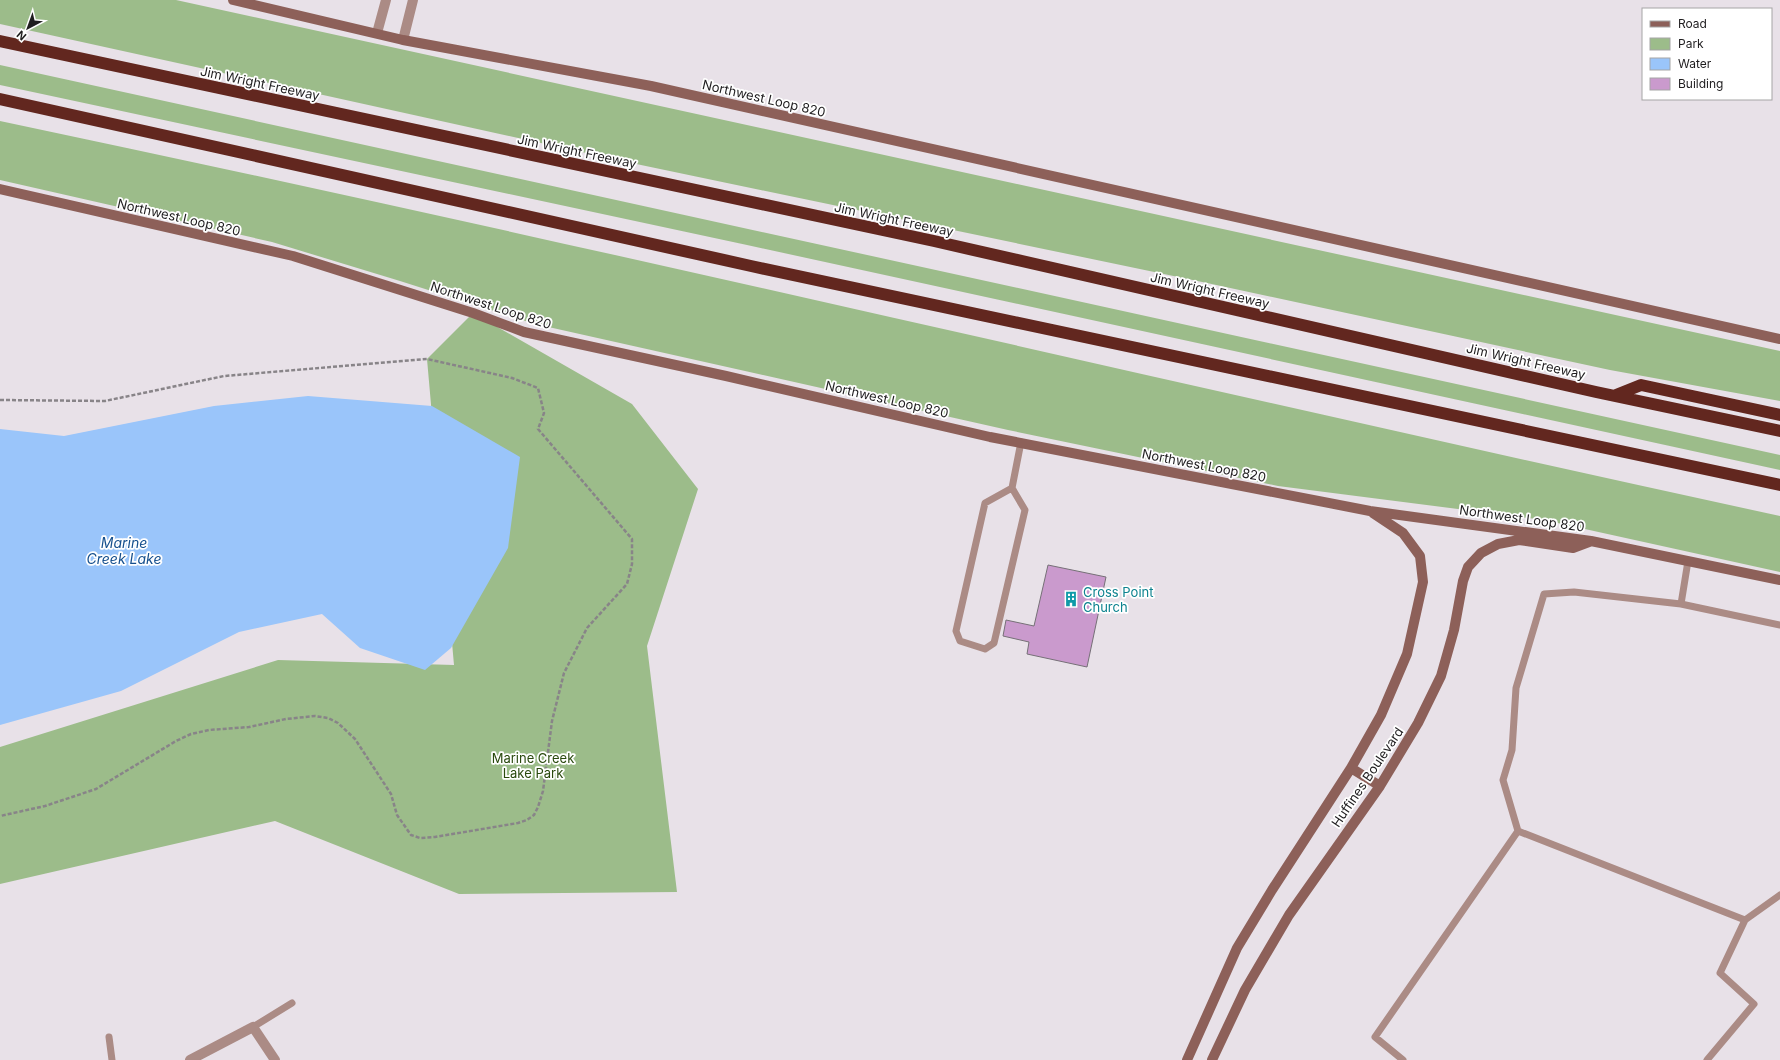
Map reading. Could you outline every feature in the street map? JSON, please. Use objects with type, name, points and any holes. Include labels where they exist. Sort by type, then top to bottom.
[{"type":"highway","name":"Jim Wright Freeway","points":[[0,42],[934,241],[1780,431]]},
{"type":"highway","points":[[0,99],[735,262],[1780,485]]},
{"type":"highway","points":[[1616,395],[1641,385],[1780,415]]},
{"type":"main road","name":"Northwest Loop 820","points":[[233,0],[403,40],[651,86],[1780,339]]},
{"type":"main road","name":"Northwest Loop 820","points":[[0,189],[292,256],[473,313],[524,332],[726,376],[990,437],[1370,511],[1591,541],[1780,580]]},
{"type":"main road","name":"Huffines Boulevard","points":[[1187,1060],[1237,948],[1272,890],[1352,768],[1381,715],[1407,654],[1423,582],[1420,556],[1403,533],[1370,511]]},
{"type":"main road","name":"Huffines Boulevard","points":[[1212,1060],[1245,990],[1289,915],[1380,786],[1414,730],[1441,676],[1454,630],[1463,581],[1468,567],[1481,553],[1498,544],[1520,540],[1573,548],[1591,541]]},
{"type":"main road","points":[[1352,768],[1380,786]]},
{"type":"street","points":[[376,33],[386,0]]},
{"type":"street","points":[[403,40],[413,0]]},
{"type":"street","points":[[190,1060],[253,1027],[275,1060]]},
{"type":"lane","points":[[1012,488],[985,503],[956,631],[960,641],[985,649],[994,643],[1025,510],[1012,488],[1021,442]]},
{"type":"lane","points":[[1681,604],[1688,561]]},
{"type":"lane","points":[[1518,831],[1503,780],[1512,750],[1516,688],[1544,594],[1574,592],[1681,604],[1780,626]]},
{"type":"lane","points":[[1518,831],[1745,920]]},
{"type":"lane","points":[[1403,1060],[1375,1037],[1518,831]]},
{"type":"lane","points":[[1707,1060],[1754,1004],[1720,973],[1745,920],[1780,895]]},
{"type":"lane","points":[[253,1027],[292,1003]]},
{"type":"lane","points":[[109,1037],[112,1060]]},
{"type":"path","points":[[0,400],[105,401],[224,376],[427,359],[512,378],[538,388],[544,413],[538,430],[632,539],[630,576],[621,592],[587,628],[564,673],[552,721],[543,791],[534,815],[527,820],[518,823],[435,837],[420,838],[411,834],[397,815],[392,794],[355,739],[338,723],[328,718],[315,716],[286,719],[249,727],[209,730],[191,734],[176,741],[96,789],[45,806],[0,816]]},
{"type":"green space","points":[[0,0],[176,0],[1780,351],[1780,401],[1610,370],[1207,283],[641,165],[0,24]]},
{"type":"green space","points":[[0,65],[1780,455],[1780,470],[747,245],[0,85]]},
{"type":"green space","points":[[0,121],[446,217],[1780,516],[1780,572],[1544,520],[1278,486],[1008,430],[535,324],[272,242],[0,180]]},
{"type":"green space","name":"Marine Creek Lake Park","points":[[473,313],[632,404],[698,489],[647,646],[677,892],[459,894],[275,821],[0,884],[0,747],[278,660],[454,665],[427,359]]},
{"type":"water","name":"Marine Creek Lake","points":[[308,396],[432,406],[520,457],[508,548],[451,648],[425,670],[360,648],[322,614],[239,632],[121,691],[0,725],[0,429],[64,436],[214,406]]},
{"type":"building","name":"Cross Point Church","points":[[1048,565],[1106,577],[1087,667],[1027,654],[1029,642],[1003,636],[1006,620],[1034,626]]},
{"type":"place","name":"Cross Point Church","points":[[1071,599]]}]
